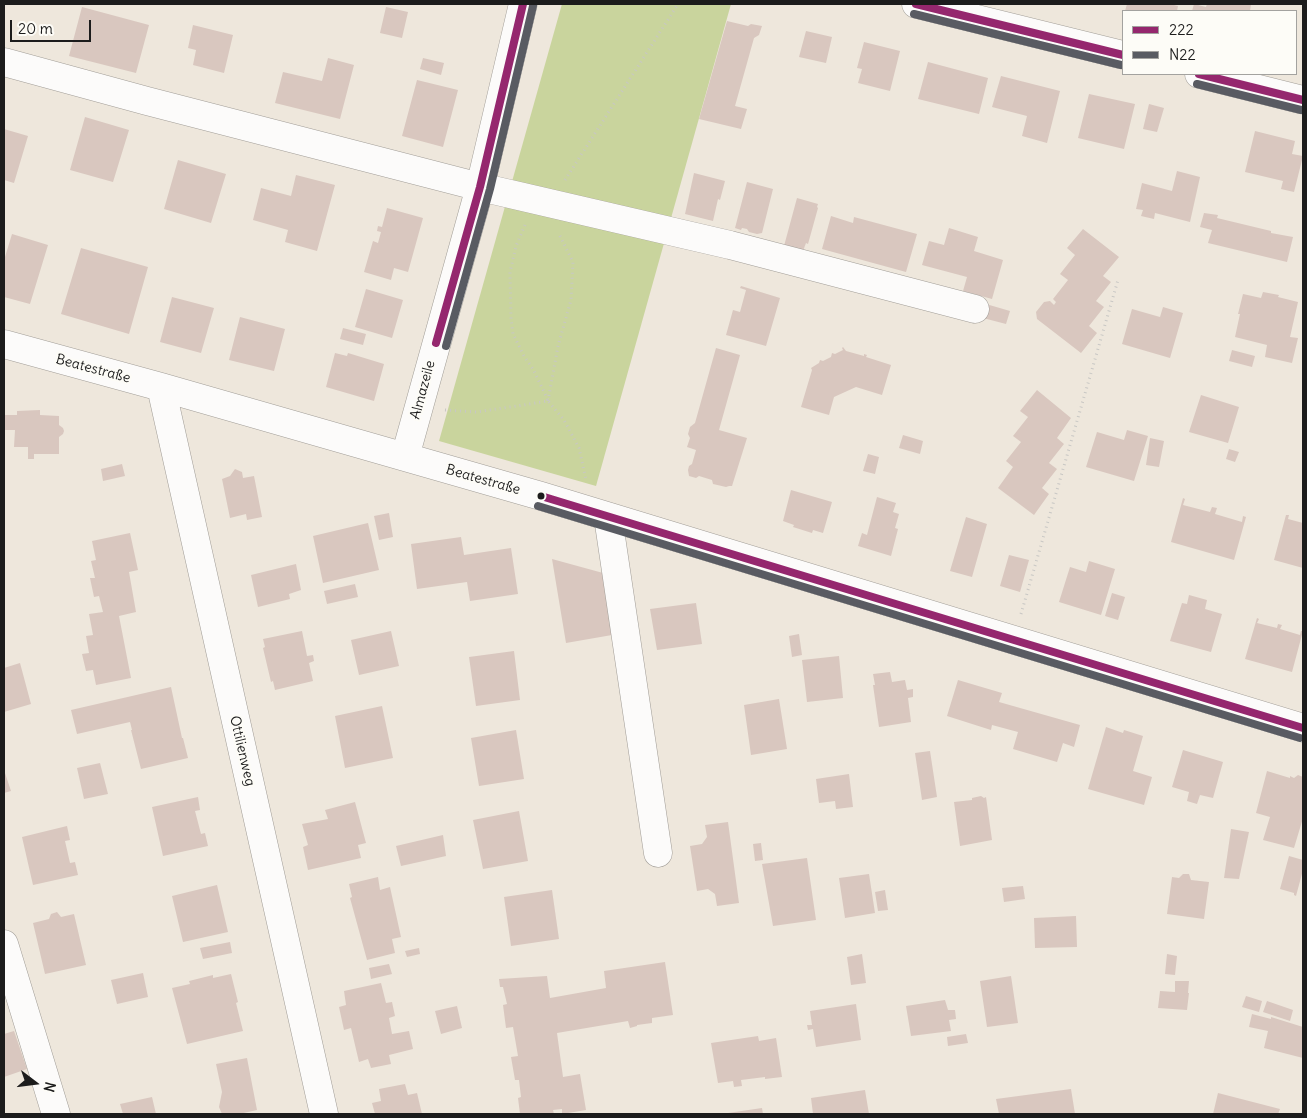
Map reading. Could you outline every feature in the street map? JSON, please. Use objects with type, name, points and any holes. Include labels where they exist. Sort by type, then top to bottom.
[{"type":"street","name":"Almazeile","points":[[405,457],[480,186],[523,4]]},
{"type":"street","points":[[916,4],[1122,55]]},
{"type":"street","points":[[4,62],[147,101],[480,186],[547,210],[730,245],[975,309]]},
{"type":"street","points":[[1203,75],[1303,100]]},
{"type":"street","name":"Beatestraße","points":[[4,344],[405,457],[1303,728]]},
{"type":"street","name":"Ottilienweg","points":[[161,387],[324,1114]]},
{"type":"street","points":[[601,515],[658,854]]},
{"type":"street","points":[[4,944],[56,1114]]},
{"type":"path","points":[[601,515],[579,448],[564,420],[548,400],[513,334],[510,319],[510,272],[516,246],[525,226],[547,210],[678,4]]},
{"type":"path","points":[[547,210],[573,262],[571,300],[558,346],[548,400]]},
{"type":"path","points":[[1014,641],[1118,280]]},
{"type":"path","points":[[418,409],[476,412],[548,400]]},
{"type":"green space","points":[[562,4],[731,4],[596,486],[439,441]]},
{"type":"building","points":[[1127,4],[1174,4],[1178,6],[1177,10],[1125,10]]},
{"type":"building","points":[[1194,4],[1206,7],[1207,4],[1251,4],[1250,10],[1192,10]]},
{"type":"building","points":[[82,7],[149,25],[136,73],[69,56]]},
{"type":"building","points":[[386,7],[408,12],[402,38],[380,33]]},
{"type":"building","points":[[727,21],[748,26],[751,24],[762,26],[759,35],[754,38],[735,106],[747,109],[741,129],[699,119]]},
{"type":"building","points":[[193,25],[233,35],[224,73],[193,65],[196,50],[188,48]]},
{"type":"building","points":[[806,31],[832,37],[826,63],[799,57]]},
{"type":"building","points":[[864,42],[900,51],[890,91],[858,83],[862,69],[857,68]]},
{"type":"building","points":[[328,58],[354,65],[340,119],[275,103],[283,72],[322,81]]},
{"type":"building","points":[[423,58],[444,63],[441,75],[420,69]]},
{"type":"building","points":[[928,62],[988,78],[979,114],[918,99]]},
{"type":"building","points":[[1001,76],[1060,91],[1047,143],[1022,136],[1027,116],[992,107]]},
{"type":"building","points":[[417,80],[458,90],[443,147],[402,136]]},
{"type":"building","points":[[1089,94],[1135,104],[1124,149],[1078,138]]},
{"type":"building","points":[[1149,104],[1164,108],[1157,132],[1143,129]]},
{"type":"building","points":[[85,117],[129,130],[113,182],[70,170]]},
{"type":"building","points":[[4,129],[28,136],[14,183],[4,180]]},
{"type":"building","points":[[1255,131],[1295,141],[1292,154],[1303,156],[1294,192],[1281,189],[1283,181],[1245,172]]},
{"type":"building","points":[[178,160],[226,174],[211,223],[164,209]]},
{"type":"building","points":[[1177,171],[1200,177],[1190,222],[1155,213],[1154,219],[1141,216],[1143,210],[1136,209],[1142,183],[1172,191]]},
{"type":"building","points":[[694,173],[725,181],[720,200],[718,199],[713,221],[685,214]]},
{"type":"building","points":[[296,175],[335,185],[317,251],[285,242],[288,230],[253,220],[261,188],[291,196]]},
{"type":"building","points":[[747,182],[773,189],[762,233],[757,234],[749,232],[747,229],[735,228]]},
{"type":"building","points":[[797,198],[818,204],[808,244],[806,243],[803,251],[784,246]]},
{"type":"building","points":[[387,208],[423,218],[408,272],[394,268],[391,280],[364,272],[373,241],[378,243],[381,232],[377,231],[378,226],[382,227]]},
{"type":"building","points":[[1204,213],[1218,215],[1217,218],[1271,231],[1271,233],[1293,237],[1287,262],[1208,243],[1212,230],[1200,227]]},
{"type":"building","points":[[831,216],[853,223],[854,217],[917,234],[906,272],[822,249]]},
{"type":"building","points":[[949,228],[978,237],[974,251],[1003,260],[992,299],[963,291],[967,277],[922,265],[929,241],[944,245]]},
{"type":"building","points":[[1083,229],[1119,257],[1103,276],[1111,282],[1096,301],[1104,307],[1089,326],[1097,333],[1081,353],[1037,319],[1036,312],[1044,302],[1050,301],[1054,305],[1056,302],[1053,299],[1068,280],[1060,274],[1075,255],[1067,248]]},
{"type":"building","points":[[12,234],[48,245],[30,304],[4,297],[4,257]]},
{"type":"building","points":[[81,248],[148,267],[129,334],[61,314]]},
{"type":"building","points":[[741,286],[780,298],[766,346],[726,335],[733,310],[740,312],[746,290],[740,288]]},
{"type":"building","points":[[366,289],[403,300],[392,338],[355,327]]},
{"type":"building","points":[[1263,292],[1279,295],[1278,297],[1298,302],[1290,337],[1298,338],[1292,363],[1265,357],[1267,345],[1235,337],[1243,294],[1261,298]]},
{"type":"building","points":[[172,297],[214,308],[201,353],[160,342]]},
{"type":"building","points":[[986,304],[1010,311],[1006,324],[983,318]]},
{"type":"building","points":[[1163,307],[1183,313],[1170,358],[1122,344],[1132,309],[1160,317]]},
{"type":"building","points":[[240,317],[285,329],[274,371],[229,360]]},
{"type":"building","points":[[343,328],[366,334],[363,345],[340,339]]},
{"type":"building","points":[[843,347],[846,351],[864,356],[864,354],[867,355],[866,357],[891,365],[882,395],[856,387],[834,397],[829,415],[801,407],[811,368],[819,363],[820,360],[823,361],[831,357],[832,353],[835,354],[843,350]]},
{"type":"building","points":[[716,348],[740,355],[719,430],[747,438],[732,486],[726,487],[713,484],[712,480],[699,476],[696,478],[689,476],[688,470],[696,450],[687,447],[690,438],[688,434],[690,427],[695,423]]},
{"type":"building","points":[[1232,350],[1255,356],[1252,367],[1229,361]]},
{"type":"building","points":[[335,353],[347,356],[348,353],[384,364],[374,401],[326,387]]},
{"type":"building","points":[[1037,390],[1071,418],[1057,438],[1064,444],[1049,463],[1057,469],[1042,488],[1049,494],[1034,515],[998,488],[1013,467],[1006,461],[1021,442],[1013,436],[1028,417],[1020,411]]},
{"type":"building","points":[[1201,395],[1239,407],[1228,443],[1189,432]]},
{"type":"building","points":[[40,410],[40,415],[59,416],[59,425],[64,431],[59,437],[59,454],[34,454],[34,459],[28,459],[28,447],[14,447],[15,430],[4,430],[4,415],[17,415],[17,411]]},
{"type":"building","points":[[1127,430],[1148,436],[1134,481],[1086,467],[1097,432],[1124,440]]},
{"type":"building","points":[[903,435],[923,441],[920,454],[899,448]]},
{"type":"building","points":[[1150,438],[1164,441],[1159,467],[1146,465]]},
{"type":"building","points":[[1229,449],[1239,452],[1235,462],[1226,459]]},
{"type":"building","points":[[868,454],[879,457],[875,474],[863,471]]},
{"type":"building","points":[[122,464],[125,476],[103,481],[101,469]]},
{"type":"building","points":[[235,469],[242,472],[243,478],[254,476],[262,517],[247,520],[246,514],[230,518],[222,479],[230,476]]},
{"type":"building","points":[[791,490],[832,502],[823,533],[813,530],[812,533],[793,527],[794,525],[783,521]]},
{"type":"building","points":[[877,497],[896,503],[893,512],[899,514],[895,528],[898,529],[891,556],[858,546],[862,533],[867,535]]},
{"type":"building","points":[[1183,498],[1185,499],[1183,505],[1210,512],[1212,507],[1217,508],[1215,514],[1242,522],[1243,516],[1246,517],[1234,560],[1171,542]]},
{"type":"building","points":[[389,513],[393,537],[379,540],[374,516]]},
{"type":"building","points":[[1286,515],[1289,515],[1288,519],[1303,523],[1303,568],[1274,560]]},
{"type":"building","points":[[966,517],[987,524],[972,577],[950,571]]},
{"type":"building","points":[[368,523],[379,570],[323,583],[313,536]]},
{"type":"building","points":[[130,533],[138,570],[129,572],[136,612],[119,616],[131,678],[96,685],[93,670],[86,671],[82,654],[89,653],[86,636],[93,635],[89,614],[103,612],[99,596],[94,597],[90,578],[95,578],[91,561],[96,560],[92,541]]},
{"type":"building","points":[[461,537],[464,555],[511,548],[518,594],[470,601],[467,582],[417,589],[411,544]]},
{"type":"building","points":[[1009,555],[1029,560],[1020,592],[1000,586]]},
{"type":"building","points":[[552,559],[603,573],[612,635],[566,643]]},
{"type":"building","points":[[1089,561],[1115,569],[1101,615],[1059,602],[1070,567],[1086,572]]},
{"type":"building","points":[[296,564],[301,590],[289,594],[290,599],[258,607],[251,575]]},
{"type":"building","points":[[355,584],[358,597],[327,604],[324,591]]},
{"type":"building","points":[[1112,593],[1125,597],[1118,620],[1105,616]]},
{"type":"building","points":[[1189,595],[1207,600],[1205,609],[1222,614],[1211,652],[1170,641],[1182,603],[1187,604]]},
{"type":"building","points":[[696,603],[702,644],[657,650],[650,609]]},
{"type":"building","points":[[1257,618],[1259,619],[1257,623],[1277,628],[1278,624],[1282,625],[1280,629],[1300,635],[1301,631],[1303,631],[1292,672],[1245,659]]},
{"type":"building","points":[[302,631],[307,656],[313,655],[314,661],[309,663],[313,681],[275,690],[273,681],[271,682],[263,648],[265,647],[263,639]]},
{"type":"building","points":[[391,631],[399,666],[359,675],[351,640]]},
{"type":"building","points":[[799,634],[802,655],[792,657],[789,636]]},
{"type":"building","points":[[514,651],[520,700],[476,706],[469,657]]},
{"type":"building","points":[[839,656],[843,698],[807,702],[802,660]]},
{"type":"building","points":[[20,663],[31,704],[4,712],[4,668]]},
{"type":"building","points":[[890,672],[892,682],[905,680],[907,690],[913,689],[913,697],[908,698],[911,722],[879,727],[873,674]]},
{"type":"building","points":[[958,680],[1002,693],[999,702],[1080,725],[1074,747],[1063,743],[1057,762],[1013,749],[1018,732],[992,725],[991,730],[947,716]]},
{"type":"building","points":[[171,687],[188,758],[141,769],[130,722],[77,734],[71,710]]},
{"type":"building","points":[[779,699],[787,749],[751,755],[744,705]]},
{"type":"building","points":[[382,706],[393,758],[345,768],[335,716]]},
{"type":"building","points":[[1106,727],[1123,733],[1124,730],[1143,736],[1133,771],[1152,777],[1144,805],[1088,789]]},
{"type":"building","points":[[516,730],[524,779],[479,786],[471,738]]},
{"type":"building","points":[[1183,750],[1223,762],[1213,798],[1200,795],[1197,804],[1187,801],[1189,792],[1172,787]]},
{"type":"building","points":[[930,751],[937,797],[922,800],[915,753]]},
{"type":"building","points":[[100,763],[108,794],[84,799],[77,768]]},
{"type":"building","points":[[4,770],[11,791],[4,793]]},
{"type":"building","points":[[1267,771],[1290,778],[1290,776],[1294,778],[1298,775],[1303,777],[1303,818],[1294,848],[1263,840],[1270,817],[1256,813]]},
{"type":"building","points":[[849,774],[853,807],[836,809],[835,801],[819,803],[816,779]]},
{"type":"building","points":[[198,797],[200,810],[195,811],[201,834],[205,833],[208,846],[163,856],[152,807]]},
{"type":"building","points":[[986,797],[992,840],[960,846],[954,802],[972,800],[972,798]]},
{"type":"building","points":[[355,802],[366,843],[358,845],[361,858],[308,870],[303,847],[308,845],[302,824],[328,819],[325,810]]},
{"type":"building","points":[[519,811],[528,861],[483,869],[473,820]]},
{"type":"building","points":[[728,822],[739,903],[717,906],[715,894],[708,889],[697,891],[690,846],[702,844],[707,837],[705,825]]},
{"type":"building","points":[[67,826],[70,840],[65,841],[70,863],[75,862],[78,875],[33,885],[22,837]]},
{"type":"building","points":[[1231,829],[1249,832],[1239,879],[1224,878]]},
{"type":"building","points":[[443,835],[446,856],[401,866],[396,846]]},
{"type":"building","points":[[761,843],[763,860],[755,861],[753,844]]},
{"type":"building","points":[[1289,856],[1303,860],[1303,870],[1296,896],[1294,893],[1280,889]]},
{"type":"building","points":[[807,858],[816,920],[773,926],[762,864]]},
{"type":"building","points":[[869,874],[875,913],[845,918],[839,878]]},
{"type":"building","points":[[1183,874],[1189,874],[1191,880],[1209,882],[1204,919],[1167,914],[1172,877],[1179,878]]},
{"type":"building","points":[[378,877],[380,890],[390,887],[401,937],[392,939],[395,953],[367,960],[350,898],[352,897],[349,884]]},
{"type":"building","points":[[217,885],[228,932],[183,942],[172,896]]},
{"type":"building","points":[[1023,886],[1025,899],[1004,902],[1002,888]]},
{"type":"building","points":[[552,890],[559,939],[511,946],[504,897]]},
{"type":"building","points":[[885,890],[888,910],[878,911],[875,892]]},
{"type":"building","points":[[57,912],[61,917],[74,914],[86,965],[45,974],[33,923],[49,919],[51,914]]},
{"type":"building","points":[[1076,916],[1077,947],[1035,948],[1034,918]]},
{"type":"building","points":[[230,942],[232,953],[203,959],[200,948]]},
{"type":"building","points":[[419,948],[420,954],[407,957],[405,951]]},
{"type":"building","points":[[862,954],[866,983],[851,985],[847,957]]},
{"type":"building","points":[[1167,954],[1177,956],[1175,975],[1165,974]]},
{"type":"building","points":[[665,962],[673,1015],[652,1018],[652,1023],[630,1028],[628,1021],[557,1033],[563,1077],[580,1074],[586,1110],[562,1114],[562,1109],[553,1110],[554,1114],[520,1114],[518,1098],[521,1097],[519,1080],[515,1080],[511,1057],[518,1056],[513,1027],[506,1028],[503,1005],[507,1004],[499,979],[547,976],[550,998],[606,988],[604,971]]},
{"type":"building","points":[[389,964],[392,974],[371,979],[369,968]]},
{"type":"building","points":[[143,973],[148,997],[117,1004],[111,980]]},
{"type":"building","points":[[231,974],[243,1031],[187,1044],[172,988],[190,984],[189,981],[213,975],[213,978]]},
{"type":"building","points":[[1011,976],[1018,1023],[987,1027],[980,981]]},
{"type":"building","points":[[1175,981],[1189,981],[1187,1010],[1158,1008],[1160,991],[1175,992]]},
{"type":"building","points":[[381,983],[386,1003],[392,1002],[395,1016],[389,1018],[392,1034],[409,1031],[413,1049],[389,1055],[391,1064],[371,1068],[368,1059],[359,1062],[351,1028],[344,1030],[339,1007],[346,1005],[344,991]]},
{"type":"building","points":[[1246,996],[1262,1001],[1259,1012],[1242,1007]]},
{"type":"building","points":[[945,1000],[948,1010],[955,1010],[956,1019],[949,1020],[951,1031],[911,1036],[906,1006]]},
{"type":"building","points":[[1267,1001],[1293,1010],[1290,1021],[1263,1012]]},
{"type":"building","points":[[856,1004],[861,1040],[816,1047],[813,1029],[808,1030],[807,1025],[812,1025],[810,1011]]},
{"type":"building","points":[[457,1006],[462,1028],[441,1034],[435,1011]]},
{"type":"building","points":[[1252,1014],[1271,1019],[1271,1017],[1303,1027],[1303,1058],[1264,1048],[1268,1031],[1249,1027]]},
{"type":"building","points":[[14,1031],[27,1069],[4,1077],[4,1034]]},
{"type":"building","points":[[966,1034],[968,1043],[948,1046],[947,1037]]},
{"type":"building","points":[[758,1036],[759,1041],[776,1038],[782,1077],[741,1080],[742,1086],[734,1087],[733,1081],[718,1083],[711,1043]]},
{"type":"building","points":[[247,1058],[257,1110],[239,1114],[222,1114],[219,1107],[222,1092],[216,1064]]},
{"type":"building","points":[[405,1084],[408,1095],[417,1093],[422,1114],[375,1114],[372,1103],[381,1101],[379,1089]]},
{"type":"building","points":[[1071,1089],[1075,1114],[999,1114],[996,1099]]},
{"type":"building","points":[[865,1090],[869,1114],[813,1114],[811,1098]]},
{"type":"building","points":[[1218,1093],[1280,1109],[1278,1114],[1213,1114]]},
{"type":"building","points":[[152,1097],[156,1114],[123,1114],[120,1104]]},
{"type":"building","points":[[762,1108],[763,1114],[728,1114],[728,1113]]},
{"type":"transit line","name":"222","points":[[436,343],[480,187],[523,4]]},
{"type":"transit line","name":"222","points":[[916,4],[1122,55]]},
{"type":"transit line","name":"N22","points":[[446,346],[490,189],[533,6]]},
{"type":"transit line","name":"N22","points":[[914,14],[1121,65]]},
{"type":"transit line","name":"222","points":[[1203,75],[1303,100]]},
{"type":"transit line","name":"N22","points":[[1197,84],[1301,110]]},
{"type":"transit line","name":"222","points":[[541,496],[1303,728]]},
{"type":"transit line","name":"N22","points":[[538,506],[1300,738]]}]
